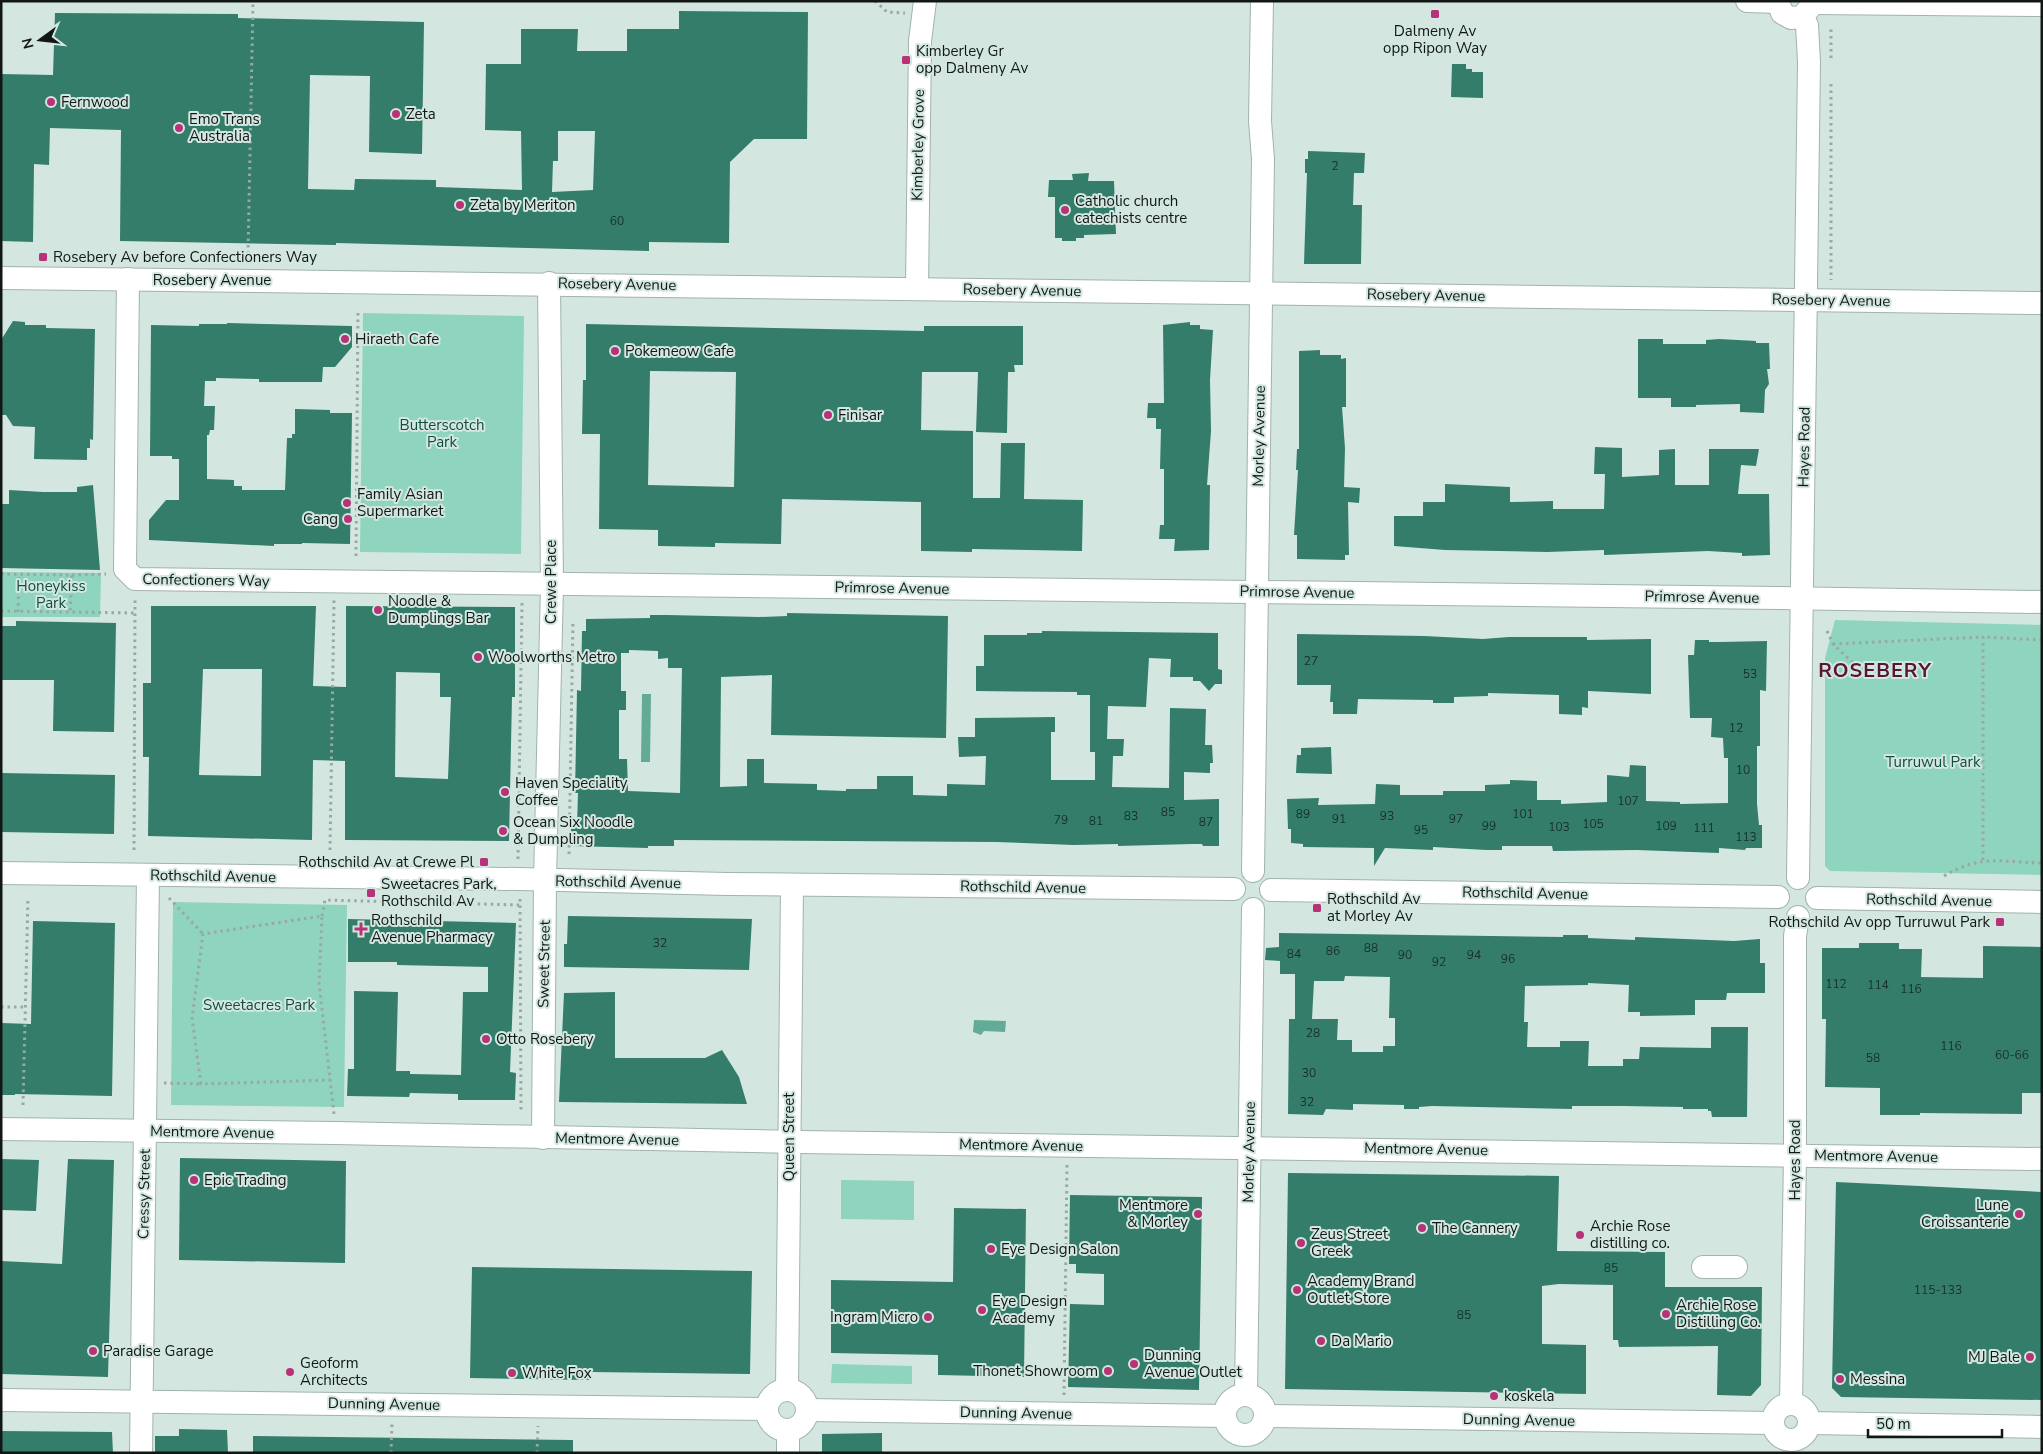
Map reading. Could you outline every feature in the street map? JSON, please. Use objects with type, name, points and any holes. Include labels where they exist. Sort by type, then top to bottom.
[{"type":"street","name":"Morley Avenue","points":[[1253,871],[1263,159],[1260,121],[1262,1]]},
{"type":"street","points":[[1747,1],[1778,2],[1782,13],[1791,18],[1808,7],[2035,4]]},
{"type":"street","name":"Kimberley Grove","points":[[917,7],[920,41],[917,289]]},
{"type":"street","name":"Hayes Road","points":[[1798,878],[1809,62],[1806,25],[1808,7]]},
{"type":"street","name":"Rosebery Avenue","points":[[1,278],[2042,303]]},
{"type":"street","name":"Confectioners Way","points":[[128,279],[125,569],[135,579],[552,585]]},
{"type":"street","name":"Crewe Place","points":[[545,880],[552,585],[549,284]]},
{"type":"street","name":"Primrose Avenue","points":[[552,585],[2042,602]]},
{"type":"street","points":[[1253,871],[1264,875],[1270,884],[1270,897],[1266,903],[1253,909],[1241,905],[1237,900],[1234,888],[1240,876],[1253,871]]},
{"type":"street","name":"Rothschild Avenue","points":[[1,873],[792,885],[1234,888]]},
{"type":"street","name":"Cressy Street","points":[[141,1453],[148,875]]},
{"type":"street","points":[[1798,878],[1812,885],[1816,891],[1817,898],[1811,911],[1798,917],[1786,913],[1778,897],[1782,886],[1798,878]]},
{"type":"street","name":"Sweet Street","points":[[543,1138],[545,880]]},
{"type":"street","name":"Queen Street","points":[[787,1390],[792,885]]},
{"type":"street","name":"Rothschild Avenue","points":[[1271,890],[1778,897]]},
{"type":"street","name":"Rothschild Avenue","points":[[1817,898],[2042,902]]},
{"type":"street","name":"Morley Avenue","points":[[1246,1394],[1253,909]]},
{"type":"street","name":"Hayes Road","points":[[1791,1404],[1795,1155],[1795,936],[1798,917]]},
{"type":"street","name":"Mentmore Avenue","points":[[1,1129],[1067,1146],[2042,1158]]},
{"type":"street","points":[[1703,1267],[1736,1267]]},
{"type":"street","points":[[781,1390],[787,1390],[795,1391],[802,1396],[806,1402],[807,1410],[804,1421],[788,1430],[773,1424],[767,1409],[772,1398],[781,1390]]},
{"type":"street","points":[[1246,1394],[1254,1396],[1260,1401],[1266,1416],[1264,1424],[1244,1444],[1226,1423],[1225,1416],[1226,1409],[1233,1398],[1246,1394]]},
{"type":"street","name":"Dunning Avenue","points":[[1,1400],[767,1409]]},
{"type":"street","points":[[1791,1404],[1802,1408],[1808,1417],[1809,1423],[1803,1436],[1790,1447],[1778,1435],[1773,1423],[1773,1417],[1780,1408],[1791,1404]]},
{"type":"street","name":"Dunning Avenue","points":[[807,1410],[1225,1416]]},
{"type":"street","name":"Dunning Avenue","points":[[1266,1416],[1773,1423]]},
{"type":"street","points":[[1809,1423],[2042,1426]]},
{"type":"street","points":[[788,1430],[788,1453]]},
{"type":"path","points":[[248,254],[253,1]]},
{"type":"path","points":[[875,1],[887,12],[917,7]]},
{"type":"path","points":[[1831,27],[1831,59]]},
{"type":"path","points":[[1831,79],[1831,283]]},
{"type":"path","points":[[356,556],[358,309]]},
{"type":"path","points":[[1,574],[107,574]]},
{"type":"path","points":[[18,612],[19,574]]},
{"type":"path","points":[[70,612],[72,575]]},
{"type":"path","points":[[518,853],[523,585]]},
{"type":"path","points":[[134,850],[135,594]]},
{"type":"path","points":[[330,850],[334,596]]},
{"type":"path","points":[[1,611],[135,613]]},
{"type":"path","points":[[569,854],[573,619]]},
{"type":"path","points":[[1827,631],[1833,644],[1870,679]]},
{"type":"path","points":[[1833,644],[1982,637],[2042,640]]},
{"type":"path","points":[[1982,637],[1983,860]]},
{"type":"path","points":[[1944,876],[1955,869],[1983,860],[2042,863]]},
{"type":"path","points":[[519,892],[521,1113]]},
{"type":"path","points":[[23,1105],[28,897]]},
{"type":"path","points":[[170,898],[203,934],[192,1018],[201,1084]]},
{"type":"path","points":[[335,1133],[331,1080],[319,983],[322,916],[326,900],[520,905]]},
{"type":"path","points":[[203,934],[322,916]]},
{"type":"path","points":[[1,1007],[25,1006]]},
{"type":"path","points":[[146,1083],[201,1084],[331,1080]]},
{"type":"path","points":[[1064,1413],[1067,1146]]},
{"type":"path","points":[[391,1453],[392,1404]]},
{"type":"path","points":[[537,1453],[539,1406]]},
{"type":"green space","name":"Butterscotch Park","points":[[363,313],[524,316],[521,554],[360,552]]},
{"type":"green space","name":"Honeykiss Park","points":[[1,572],[101,573],[100,617],[1,617]]},
{"type":"green space","name":"Turruwul Park","points":[[1835,620],[2042,625],[2042,875],[1830,871],[1825,866],[1825,658]]},
{"type":"green space","name":"Sweetacres Park","points":[[173,902],[347,905],[344,1107],[171,1105]]},
{"type":"green space","points":[[841,1180],[914,1181],[914,1220],[841,1219]]},
{"type":"green space","points":[[832,1364],[912,1366],[912,1384],[831,1383]]},
{"type":"shaded area","points":[[642,694],[651,694],[650,762],[641,762]]},
{"type":"shaded area","points":[[974,1020],[1006,1021],[1005,1032],[984,1031],[981,1035],[973,1032]]},
{"type":"building","points":[[679,11],[808,12],[807,139],[754,139],[730,162],[729,243],[649,242],[649,251],[336,243],[336,245],[120,241],[121,130],[50,128],[49,165],[34,164],[33,242],[1,241],[1,74],[53,75],[55,13],[238,14],[238,18],[424,22],[422,154],[369,152],[370,76],[310,75],[308,189],[354,190],[355,179],[436,180],[436,187],[522,190],[521,131],[485,130],[486,64],[521,64],[521,29],[578,29],[577,51],[627,51],[627,29],[679,29]],"holes":[[[558,131],[595,131],[593,190],[552,192],[553,161],[558,161]]]},
{"type":"building","points":[[1452,64],[1466,64],[1466,69],[1472,69],[1472,72],[1483,72],[1483,98],[1451,97]]},
{"type":"building","points":[[1308,151],[1365,153],[1364,173],[1354,173],[1353,205],[1362,205],[1361,264],[1304,264],[1307,173],[1305,173],[1305,159],[1308,159]]},
{"type":"building","name":"Catholic church catechists centre","points":[[1089,173],[1088,181],[1114,181],[1116,234],[1084,235],[1084,238],[1076,238],[1076,241],[1062,241],[1062,238],[1055,238],[1055,197],[1048,197],[1049,180],[1073,180],[1072,174]]},
{"type":"building","points":[[13,321],[25,322],[25,325],[46,325],[46,328],[95,329],[93,440],[90,439],[90,448],[87,448],[87,460],[34,459],[35,427],[13,426],[6,415],[1,415],[1,340]]},
{"type":"building","points":[[1190,322],[1190,325],[1200,325],[1200,329],[1213,330],[1210,380],[1211,431],[1207,485],[1210,485],[1209,550],[1174,551],[1175,539],[1159,539],[1160,525],[1164,525],[1164,469],[1160,469],[1161,429],[1156,429],[1156,418],[1147,418],[1148,403],[1164,403],[1163,325]]},
{"type":"building","points":[[199,324],[352,326],[352,347],[335,367],[323,367],[322,382],[259,382],[259,379],[216,378],[216,381],[205,381],[204,406],[215,406],[214,430],[210,430],[209,435],[207,435],[207,479],[234,480],[234,486],[242,486],[242,490],[285,490],[287,438],[292,438],[292,434],[295,434],[295,409],[330,410],[330,413],[352,413],[350,544],[302,543],[274,544],[274,546],[149,540],[149,520],[166,500],[179,500],[179,459],[172,459],[172,456],[150,456],[151,325],[199,326]]},
{"type":"building","points":[[586,324],[924,331],[924,326],[1023,326],[1023,365],[1014,365],[1015,372],[1008,372],[1007,433],[976,432],[978,372],[922,372],[921,430],[973,431],[973,498],[1000,498],[1001,443],[1025,443],[1024,499],[1083,500],[1082,551],[972,549],[972,552],[921,551],[921,502],[782,499],[781,544],[715,543],[715,547],[658,546],[658,530],[599,529],[600,434],[582,434],[583,380],[586,380]],"holes":[[[650,371],[736,372],[734,487],[648,485]]]},
{"type":"building","points":[[1638,339],[1663,339],[1663,344],[1706,344],[1706,340],[1719,339],[1769,343],[1770,369],[1767,369],[1769,384],[1765,390],[1764,413],[1740,412],[1740,404],[1671,407],[1671,398],[1638,398]]},
{"type":"building","points":[[1320,350],[1320,355],[1341,355],[1341,359],[1346,358],[1346,407],[1342,407],[1345,448],[1344,487],[1360,488],[1359,503],[1348,502],[1349,555],[1345,555],[1345,560],[1297,559],[1297,535],[1294,535],[1298,470],[1296,470],[1297,449],[1299,449],[1299,351]]},
{"type":"building","points":[[1595,447],[1622,448],[1622,477],[1659,475],[1659,450],[1675,449],[1675,485],[1709,485],[1709,449],[1759,449],[1756,466],[1741,465],[1738,494],[1769,494],[1770,555],[1742,556],[1742,553],[1708,551],[1604,555],[1604,550],[1547,552],[1445,550],[1394,546],[1394,516],[1423,516],[1423,502],[1445,502],[1445,484],[1510,487],[1510,502],[1553,501],[1553,509],[1604,509],[1605,474],[1594,474]]},
{"type":"building","points":[[93,485],[100,570],[1,568],[1,504],[9,504],[9,490],[77,492],[77,487]]},
{"type":"building","points":[[151,606],[316,606],[313,686],[346,687],[346,606],[515,607],[515,697],[512,697],[509,841],[345,840],[345,761],[313,760],[312,840],[148,836],[149,757],[143,757],[143,683],[151,683]],"holes":[[[203,669],[262,669],[261,776],[199,775]],[[396,672],[440,673],[440,697],[451,697],[448,779],[395,777]]]},
{"type":"building","points":[[787,613],[948,616],[946,738],[771,735],[772,675],[721,677],[720,787],[747,786],[747,759],[764,759],[764,783],[817,784],[817,790],[846,791],[846,789],[877,789],[877,776],[913,776],[913,795],[947,796],[947,784],[985,785],[986,756],[959,757],[958,737],[975,737],[975,718],[1055,717],[1055,732],[1051,732],[1051,780],[1095,780],[1095,752],[1090,752],[1090,695],[1077,695],[1077,692],[976,691],[976,666],[984,666],[984,635],[1027,635],[1027,633],[1042,633],[1042,631],[1218,633],[1218,669],[1222,670],[1222,684],[1215,684],[1209,691],[1200,681],[1193,681],[1193,677],[1170,677],[1171,659],[1149,658],[1146,707],[1108,706],[1107,739],[1124,739],[1123,756],[1113,756],[1112,787],[1169,788],[1170,708],[1206,709],[1205,745],[1212,745],[1213,763],[1210,763],[1210,773],[1184,772],[1184,800],[1219,799],[1219,846],[1203,846],[1202,844],[1118,846],[1118,844],[1074,845],[997,842],[674,840],[674,846],[648,846],[648,848],[571,846],[571,826],[577,826],[578,793],[575,793],[577,690],[581,691],[582,631],[586,631],[586,619],[650,618],[650,615],[787,616]],"holes":[[[629,650],[658,651],[658,659],[668,658],[668,668],[682,668],[680,793],[628,791],[627,759],[619,759],[619,710],[626,710],[626,691],[621,691],[621,653],[629,653]]]},
{"type":"building","points":[[16,621],[116,623],[114,732],[53,731],[54,680],[1,680],[1,626],[16,626]]},
{"type":"building","points":[[1297,634],[1483,639],[1587,637],[1587,640],[1651,639],[1651,694],[1588,691],[1588,708],[1582,707],[1582,715],[1559,714],[1559,695],[1488,693],[1488,696],[1454,697],[1454,703],[1433,703],[1433,700],[1358,699],[1357,714],[1333,714],[1333,702],[1330,702],[1331,685],[1297,685]]},
{"type":"building","points":[[1695,640],[1709,640],[1709,642],[1767,641],[1766,691],[1760,690],[1760,746],[1757,746],[1757,804],[1759,825],[1762,825],[1762,848],[1746,848],[1745,850],[1719,848],[1719,853],[1637,850],[1553,851],[1552,846],[1502,846],[1502,850],[1433,847],[1433,850],[1385,848],[1374,866],[1374,848],[1303,847],[1303,844],[1291,843],[1291,829],[1288,829],[1287,799],[1319,798],[1318,805],[1375,804],[1376,784],[1400,785],[1400,795],[1443,795],[1443,791],[1485,791],[1485,785],[1510,784],[1510,780],[1537,781],[1537,800],[1561,800],[1561,804],[1607,802],[1607,775],[1629,777],[1630,765],[1646,766],[1646,801],[1680,802],[1680,804],[1728,803],[1728,758],[1724,758],[1723,738],[1711,737],[1712,718],[1690,718],[1688,655],[1694,655]]},
{"type":"building","points":[[1331,747],[1332,774],[1296,773],[1297,755],[1301,755],[1301,748]]},
{"type":"building","points":[[1,773],[115,775],[114,834],[1,832]]},
{"type":"building","points":[[568,916],[752,919],[749,970],[564,967],[564,944],[567,944]]},
{"type":"building","points":[[348,919],[516,923],[510,1072],[516,1073],[515,1100],[458,1100],[458,1094],[410,1093],[409,1097],[347,1096],[348,1069],[354,1069],[354,991],[398,992],[396,1071],[410,1071],[410,1074],[461,1075],[463,992],[488,992],[488,967],[397,965],[397,962],[348,962]]},
{"type":"building","points":[[33,921],[115,923],[112,1096],[1,1095],[1,1023],[31,1024]]},
{"type":"building","points":[[1279,933],[1563,937],[1563,935],[1588,935],[1588,938],[1635,940],[1635,937],[1734,941],[1760,939],[1760,963],[1765,963],[1765,993],[1727,993],[1726,1000],[1695,1000],[1695,1015],[1640,1016],[1640,1012],[1628,1012],[1629,985],[1588,983],[1588,985],[1525,986],[1524,1022],[1528,1022],[1527,1047],[1560,1047],[1560,1041],[1589,1041],[1588,1066],[1623,1066],[1623,1059],[1639,1059],[1640,1047],[1711,1048],[1711,1027],[1748,1027],[1747,1117],[1712,1117],[1711,1111],[1708,1111],[1708,1109],[1683,1109],[1683,1107],[1572,1106],[1572,1109],[1432,1106],[1419,1107],[1419,1109],[1404,1109],[1404,1105],[1353,1104],[1353,1110],[1326,1109],[1323,1115],[1288,1114],[1289,1019],[1295,1019],[1295,974],[1280,974],[1280,961],[1265,960],[1266,948],[1279,947]],"holes":[[[1345,976],[1390,977],[1389,1018],[1395,1018],[1395,1046],[1383,1046],[1383,1052],[1352,1052],[1352,1040],[1337,1040],[1338,1019],[1312,1019],[1314,981],[1344,981]]]},
{"type":"building","points":[[1859,943],[1899,943],[1899,949],[1922,949],[1921,977],[1983,978],[1983,946],[2042,947],[2042,1093],[2022,1093],[2022,1114],[1920,1113],[1920,1115],[1880,1115],[1880,1088],[1825,1087],[1826,1019],[1822,1019],[1822,948],[1859,948]]},
{"type":"building","points":[[615,992],[615,1058],[705,1058],[722,1050],[739,1077],[747,1104],[559,1102],[564,993]]},
{"type":"building","points":[[180,1158],[346,1161],[345,1263],[179,1260]]},
{"type":"building","points":[[1,1159],[39,1160],[36,1211],[1,1210]]},
{"type":"building","points":[[68,1159],[114,1160],[108,1377],[1,1374],[1,1261],[62,1264]]},
{"type":"building","points":[[1288,1173],[1559,1176],[1557,1251],[1665,1252],[1665,1287],[1762,1287],[1761,1385],[1751,1396],[1717,1395],[1718,1346],[1619,1347],[1618,1340],[1613,1340],[1613,1285],[1559,1284],[1542,1286],[1542,1344],[1586,1345],[1586,1394],[1285,1389]]},
{"type":"building","points":[[1836,1182],[2042,1192],[2042,1400],[1841,1397],[1832,1388]]},
{"type":"building","points":[[1070,1195],[1202,1197],[1199,1390],[1068,1387],[1070,1304],[1104,1305],[1104,1274],[1076,1273],[1076,1264],[1069,1264]]},
{"type":"building","name":"Ingram Micro","points":[[954,1208],[1026,1209],[1024,1377],[938,1375],[938,1355],[831,1353],[831,1280],[953,1282]]},
{"type":"building","points":[[472,1267],[752,1271],[750,1374],[590,1372],[590,1380],[470,1378]]},
{"type":"building","points":[[179,1429],[227,1430],[228,1453],[155,1453],[155,1436],[179,1436]]},
{"type":"building","points":[[1,1431],[112,1432],[113,1453],[1,1453]]},
{"type":"building","points":[[882,1433],[882,1453],[822,1453],[822,1434]]},
{"type":"building","points":[[253,1436],[573,1440],[573,1453],[253,1453]]},
{"type":"place","name":"Dalmeny Av opp Ripon Way","points":[[1435,14]]},
{"type":"place","name":"Kimberley Gr opp Dalmeny Av","points":[[906,60]]},
{"type":"place","name":"Fernwood","points":[[51,102]]},
{"type":"place","name":"Zeta","points":[[396,114]]},
{"type":"place","name":"Emo Trans Australia","points":[[179,128]]},
{"type":"place","name":"Zeta by Meriton","points":[[460,205]]},
{"type":"place","name":"Catholic church catechists centre","points":[[1065,210]]},
{"type":"place","name":"Rosebery Av before Confectioners Way","points":[[43,257]]},
{"type":"place","name":"Hiraeth Cafe","points":[[345,339]]},
{"type":"place","name":"Pokemeow Cafe","points":[[615,351]]},
{"type":"place","name":"Finisar","points":[[828,415]]},
{"type":"place","name":"Family Asian Supermarket","points":[[347,503]]},
{"type":"place","name":"Cang","points":[[348,519]]},
{"type":"place","name":"Noodle & Dumplings Bar","points":[[378,610]]},
{"type":"place","name":"Woolworths Metro","points":[[478,657]]},
{"type":"place","name":"Haven Speciality Coffee","points":[[505,792]]},
{"type":"place","name":"Ocean Six Noodle & Dumpling","points":[[503,831]]},
{"type":"place","name":"Rothschild Av at Crewe Pl","points":[[484,862]]},
{"type":"place","name":"Sweetacres Park, Rothschild Av","points":[[371,893]]},
{"type":"place","name":"Rothschild Av at Morley Av","points":[[1317,908]]},
{"type":"place","name":"Rothschild Av opp Turruwul Park","points":[[2000,922]]},
{"type":"place","name":"Rothschild Avenue Pharmacy","points":[[361,929]]},
{"type":"place","name":"Otto Rosebery","points":[[486,1039]]},
{"type":"place","name":"Epic Trading","points":[[194,1180]]},
{"type":"place","name":"Mentmore & Morley","points":[[1198,1214]]},
{"type":"place","name":"Lune Croissanterie","points":[[2019,1214]]},
{"type":"place","name":"The Cannery","points":[[1422,1228]]},
{"type":"place","name":"Archie Rose distilling co.","points":[[1580,1235]]},
{"type":"place","name":"Zeus Street Greek","points":[[1301,1243]]},
{"type":"place","name":"Eye Design Salon","points":[[991,1249]]},
{"type":"place","name":"Academy Brand Outlet Store","points":[[1297,1290]]},
{"type":"place","name":"Eye Design Academy","points":[[982,1310]]},
{"type":"place","name":"Archie Rose Distilling Co.","points":[[1666,1314]]},
{"type":"place","name":"Ingram Micro","points":[[928,1317]]},
{"type":"place","name":"Da Mario","points":[[1321,1341]]},
{"type":"place","name":"Paradise Garage","points":[[93,1351]]},
{"type":"place","name":"MJ Bale","points":[[2030,1357]]},
{"type":"place","name":"Dunning Avenue Outlet","points":[[1134,1364]]},
{"type":"place","name":"Thonet Showroom","points":[[1108,1371]]},
{"type":"place","name":"Geoform Architects","points":[[290,1372]]},
{"type":"place","name":"White Fox","points":[[512,1373]]},
{"type":"place","name":"Messina","points":[[1840,1379]]},
{"type":"place","name":"koskela","points":[[1494,1396]]},
{"type":"district","name":"ROSEBERY","points":[[1875,670]]}]
